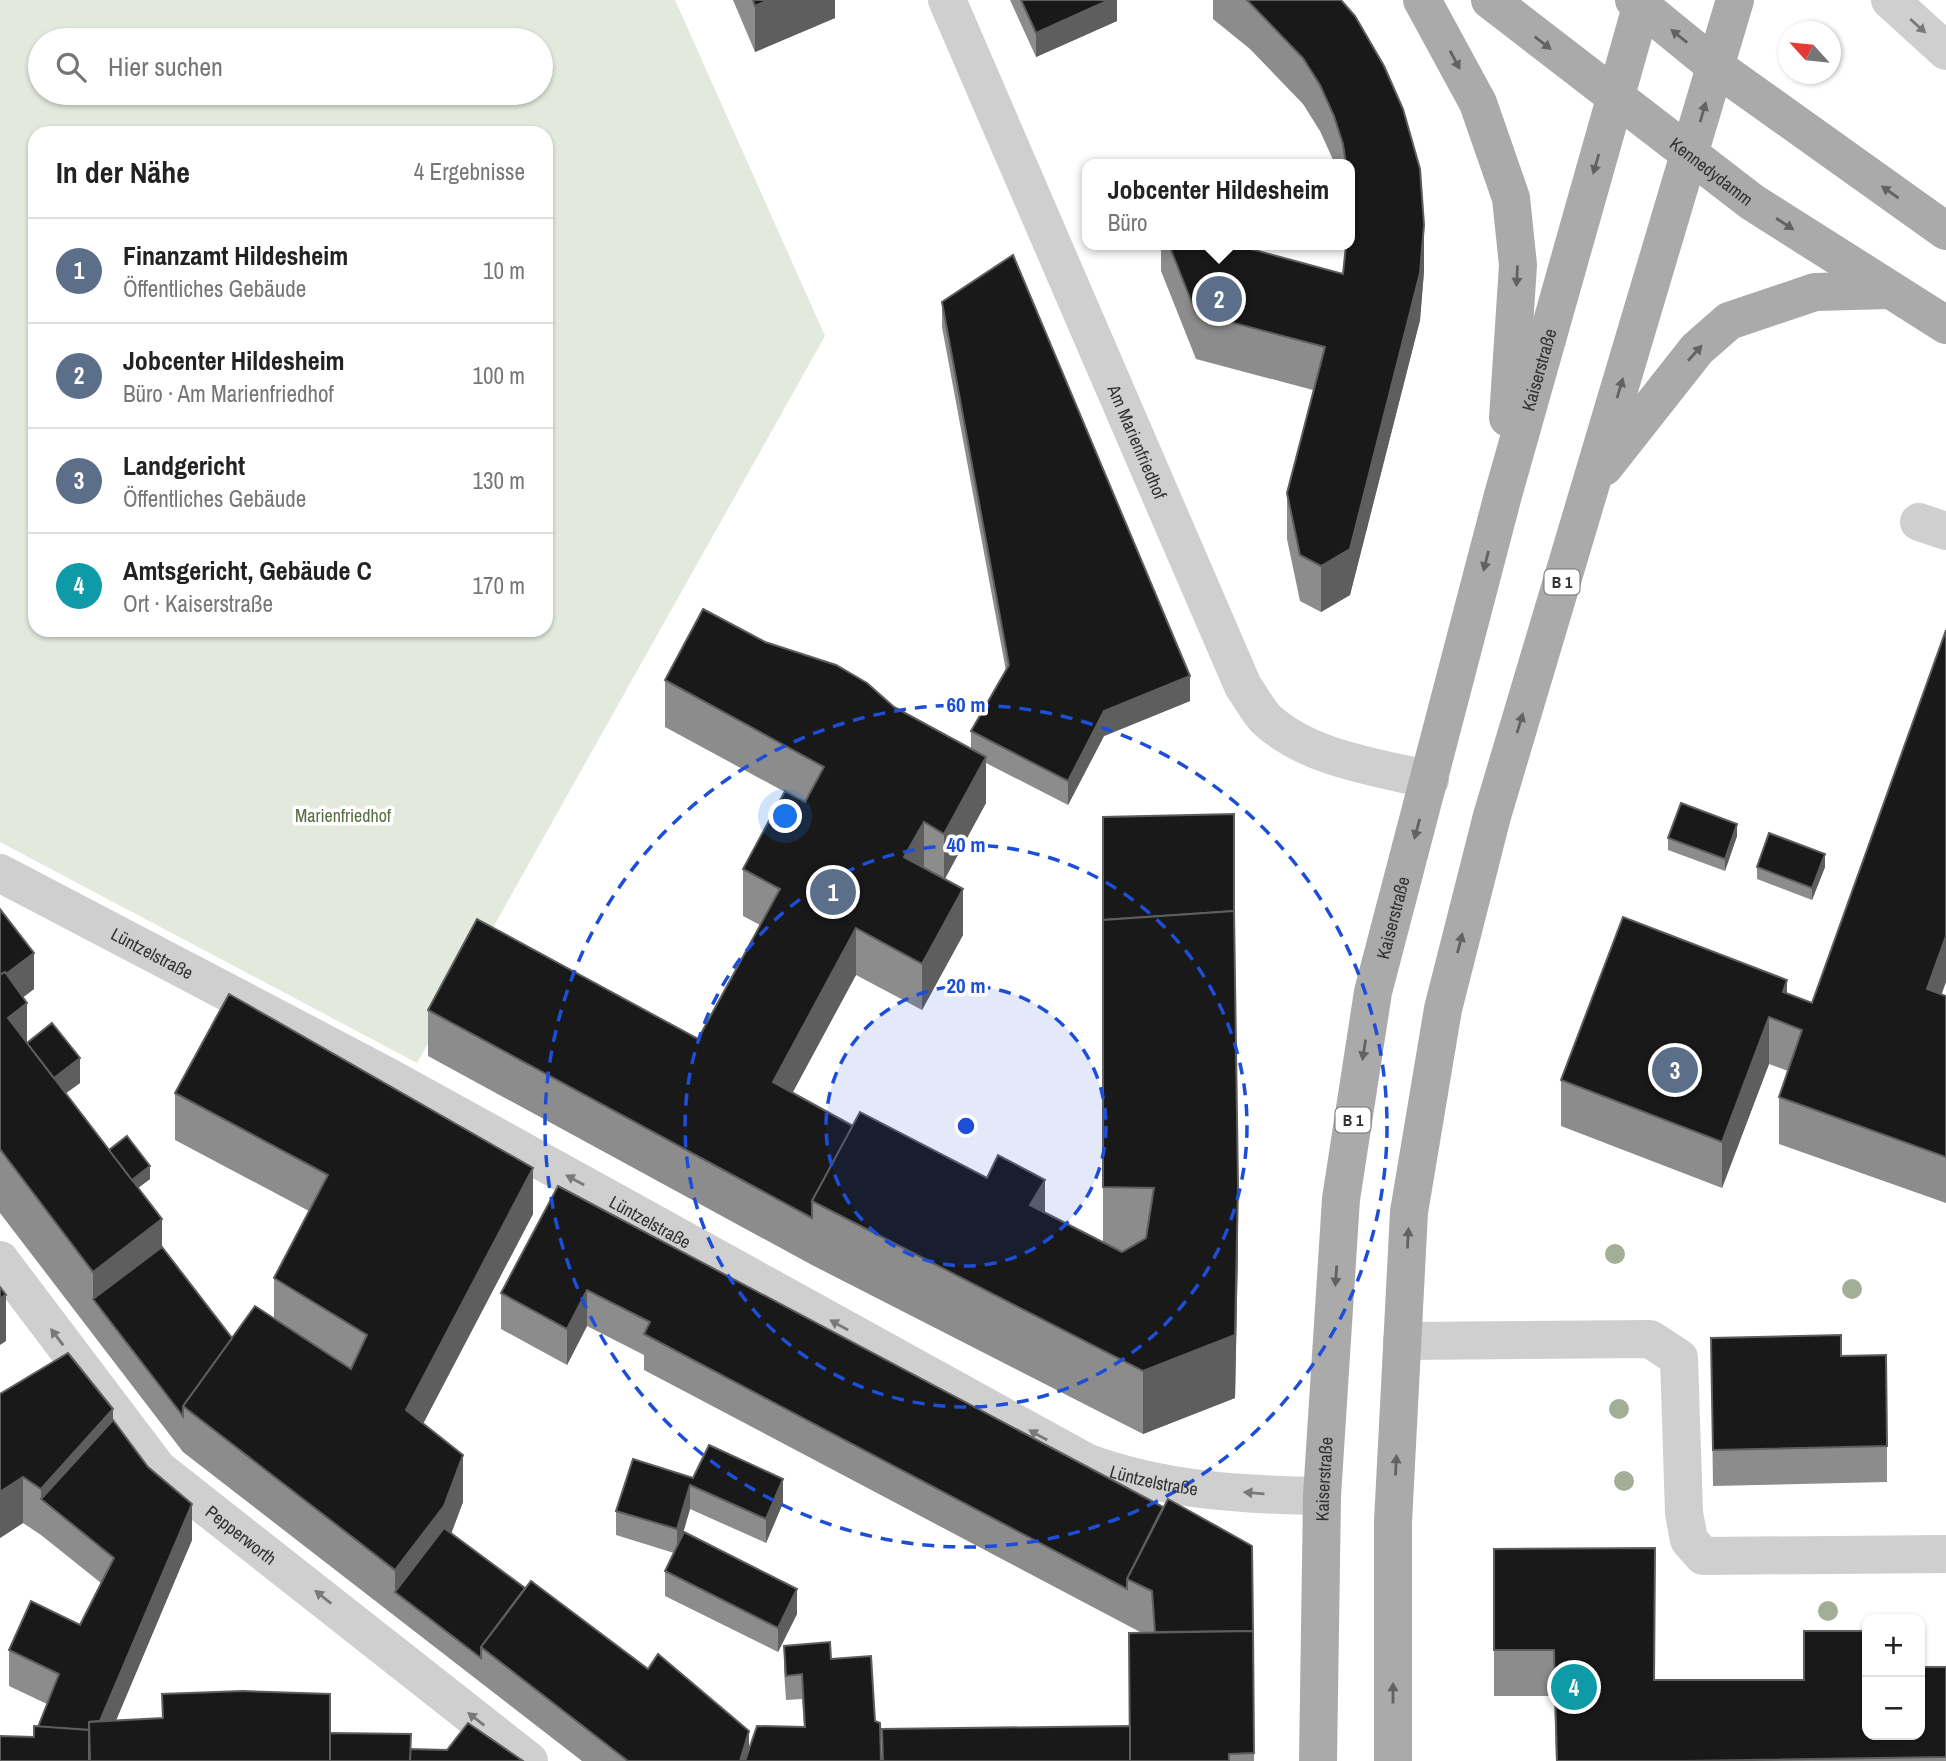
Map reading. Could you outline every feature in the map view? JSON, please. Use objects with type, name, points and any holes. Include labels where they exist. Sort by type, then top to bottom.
[{"type":"main road","points":[[1422,0],[1478,103],[1511,198],[1518,265],[1503,495]]},
{"type":"main road","name":"Kennedydamm","points":[[1490,0],[1689,157],[1752,202],[1946,325]]},
{"type":"main road","name":"B 1","points":[[1393,1761],[1393,1522],[1409,1212],[1443,1009],[1492,816],[1735,0]]},
{"type":"main road","points":[[1640,2],[1716,67],[1946,231]]},
{"type":"main road","name":"B 1","points":[[1614,98],[1640,2]]},
{"type":"main road","name":"Kaiserstraße","points":[[1318,1761],[1322,1496],[1341,1199],[1373,992],[1503,495],[1614,98]]},
{"type":"main road","points":[[1591,483],[1697,349],[1729,321],[1815,292],[1889,290]]},
{"type":"street","name":"Am Marienfriedhof","points":[[947,0],[1243,685],[1267,720],[1291,737],[1337,757],[1430,780]]},
{"type":"street","points":[[1889,0],[1946,51]]},
{"type":"street","name":"Lüntzelstraße","points":[[0,873],[407,1087],[1086,1462],[1128,1478],[1157,1485],[1322,1496]]},
{"type":"street","name":"Pepperworth","points":[[0,1260],[70,1384],[158,1469],[529,1761]]},
{"type":"street","points":[[1402,1341],[1650,1339],[1679,1358],[1684,1513],[1689,1540],[1703,1556],[1946,1554]]},
{"type":"green space","name":"Marienfriedhof","points":[[0,0],[675,0],[825,336],[417,1063],[0,842]]},
{"type":"building","points":[[753,0],[768,0],[755,6]]},
{"type":"building","points":[[1021,0],[1109,0],[1036,33]]},
{"type":"building","points":[[1247,0],[1341,0],[1355,16],[1384,66],[1403,109],[1420,169],[1424,225],[1420,273],[1350,549],[1321,566],[1300,555],[1287,493],[1325,347],[1196,313],[1171,250],[1254,250],[1343,274],[1345,250],[1355,250],[1355,159],[1345,159],[1334,116],[1320,85],[1303,58]]},
{"type":"building","points":[[1013,255],[1190,676],[1104,711],[1068,781],[971,731],[1009,665],[942,302]]},
{"type":"building","points":[[703,609],[765,642],[836,665],[867,683],[894,707],[986,757],[944,834],[924,822],[904,857],[963,889],[922,964],[856,928],[773,1082],[853,1126],[812,1201],[812,1218],[428,1010],[477,919],[698,1039],[780,889],[743,869],[785,791],[805,802],[824,767],[665,680]]},
{"type":"building","points":[[1946,630],[1946,936],[1927,989],[1946,996],[1946,1157],[1779,1097],[1802,1030],[1769,1017],[1722,1142],[1561,1080],[1623,917],[1787,980],[1783,992],[1812,1003]]},
{"type":"building","points":[[1681,803],[1737,824],[1725,859],[1668,838]]},
{"type":"building","points":[[1234,814],[1234,911],[1103,920],[1103,817]]},
{"type":"building","points":[[1769,833],[1825,854],[1812,888],[1757,867]]},
{"type":"building","points":[[0,909],[34,953],[6,974],[5,972],[0,975]]},
{"type":"building","points":[[1234,911],[1238,1186],[1235,1335],[1143,1371],[812,1201],[860,1112],[987,1178],[998,1155],[1045,1180],[1030,1205],[1122,1252],[1146,1238],[1154,1188],[1103,1187],[1103,920]]},
{"type":"building","points":[[5,972],[27,1003],[8,1018],[162,1219],[93,1272],[0,1149],[0,975]]},
{"type":"building","points":[[229,994],[533,1168],[406,1410],[463,1455],[444,1506],[395,1570],[183,1406],[255,1306],[351,1369],[367,1335],[274,1278],[328,1175],[175,1093]]},
{"type":"building","points":[[52,1023],[80,1058],[54,1078],[27,1043]]},
{"type":"building","points":[[127,1136],[150,1166],[132,1180],[109,1150]]},
{"type":"building","points":[[558,1186],[1163,1507],[1127,1579],[1127,1589],[644,1334],[650,1322],[587,1290],[567,1329],[501,1293]]},
{"type":"building","points":[[162,1247],[232,1338],[183,1406],[183,1416],[93,1299]]},
{"type":"building","points":[[0,1287],[6,1295],[0,1298]]},
{"type":"building","points":[[1841,1335],[1841,1356],[1886,1355],[1887,1446],[1713,1450],[1711,1338]]},
{"type":"building","points":[[68,1353],[113,1409],[41,1489],[23,1477],[0,1492],[0,1394]]},
{"type":"building","points":[[113,1420],[148,1467],[192,1504],[100,1721],[89,1722],[89,1730],[38,1727],[59,1674],[9,1650],[31,1601],[80,1625],[114,1558],[41,1499]]},
{"type":"building","points":[[709,1445],[783,1479],[766,1519],[690,1485],[677,1529],[616,1511],[633,1459],[693,1478]]},
{"type":"building","points":[[1168,1499],[1252,1546],[1253,1631],[1155,1632],[1152,1591],[1127,1579]]},
{"type":"building","points":[[444,1528],[525,1588],[481,1647],[481,1658],[395,1592]]},
{"type":"building","points":[[684,1532],[797,1589],[778,1628],[665,1571]]},
{"type":"building","points":[[1655,1548],[1654,1680],[1804,1680],[1804,1631],[1862,1631],[1862,1740],[1925,1740],[1925,1667],[1946,1667],[1946,1757],[1557,1761],[1554,1650],[1494,1650],[1494,1549]]},
{"type":"building","points":[[531,1581],[648,1669],[658,1654],[749,1731],[740,1761],[628,1761],[481,1647]]},
{"type":"building","points":[[1253,1631],[1254,1753],[1229,1754],[1229,1761],[1130,1761],[1129,1633]]},
{"type":"building","points":[[830,1642],[831,1659],[871,1656],[875,1721],[880,1723],[881,1761],[745,1761],[757,1726],[805,1727],[802,1674],[786,1676],[784,1646]]},
{"type":"building","points":[[243,1691],[330,1694],[330,1761],[90,1761],[89,1722],[163,1718],[162,1694]]},
{"type":"building","points":[[468,1723],[523,1761],[410,1761],[410,1749],[447,1750]]},
{"type":"building","points":[[34,1726],[89,1730],[89,1761],[0,1761],[0,1736],[34,1737]]},
{"type":"building","points":[[1130,1726],[1130,1761],[883,1761],[882,1729]]},
{"type":"building","points":[[330,1733],[411,1734],[410,1761],[330,1761]]},
{"type":"place","name":"Jobcenter Hildesheim","points":[[1219,299]]},
{"type":"place","name":"Finanzamt Hildesheim","points":[[833,892]]},
{"type":"place","name":"Landgericht","points":[[1675,1070]]},
{"type":"place","name":"Amtsgericht, Gebäude C","points":[[1574,1687]]}]
